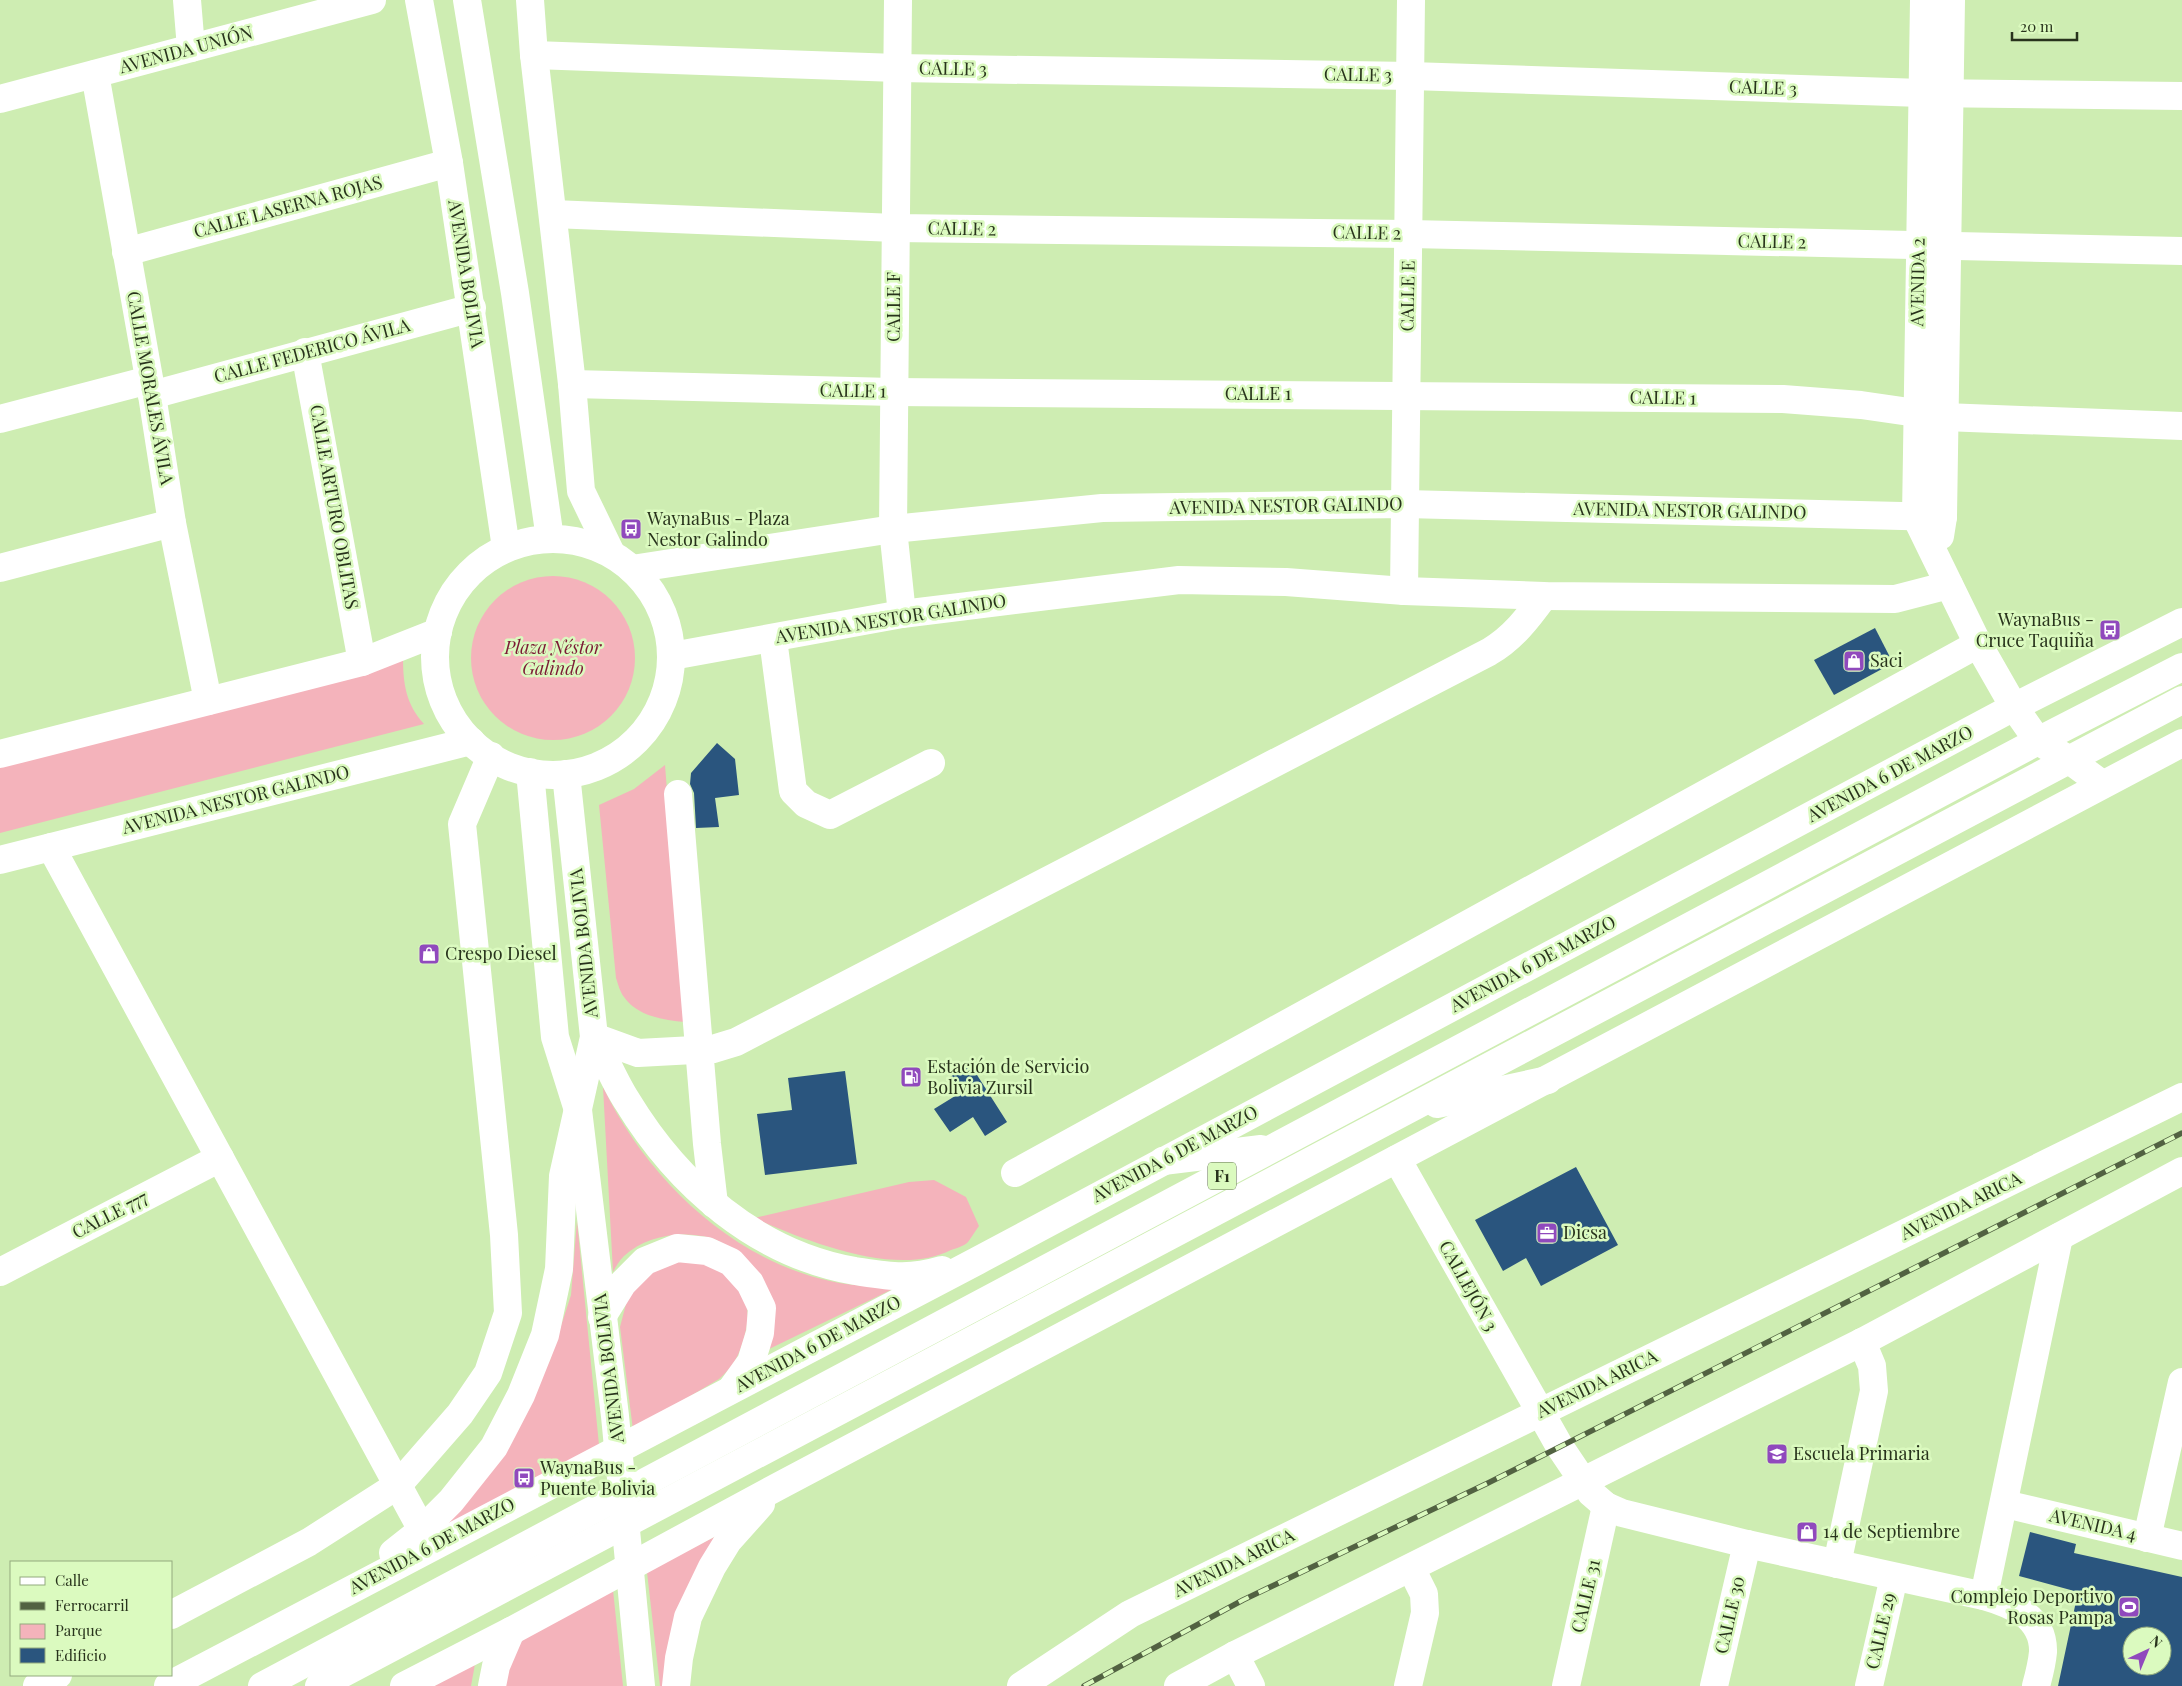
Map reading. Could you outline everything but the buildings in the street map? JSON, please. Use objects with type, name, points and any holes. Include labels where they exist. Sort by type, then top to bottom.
[{"type":"main road","points":[[187,0],[191,48]]},
{"type":"main road","name":"AVENIDA UNIÓN","points":[[0,99],[372,0]]},
{"type":"main road","name":"AVENIDA BOLIVIA","points":[[419,0],[449,163],[472,308],[506,548]]},
{"type":"main road","points":[[467,0],[515,293],[550,539]]},
{"type":"main road","points":[[530,0],[534,55],[572,384],[580,491],[610,553]]},
{"type":"main road","name":"CALLE F","points":[[898,0],[893,529],[902,614]]},
{"type":"main road","name":"CALLE E","points":[[1404,591],[1411,0]]},
{"type":"main road","name":"AVENIDA 2","points":[[1924,0],[1918,245],[1916,516],[1978,644],[2014,707],[2038,741],[2068,759],[2102,784]]},
{"type":"main road","name":"AVENIDA 2","points":[[1938,560],[1943,517],[1951,0]]},
{"type":"main road","name":"CALLE 3","points":[[534,55],[897,68],[1411,76],[1922,93],[2182,96]]},
{"type":"main road","name":"CALLE MORALES ÁVILA","points":[[95,74],[151,387],[172,522],[208,701]]},
{"type":"main road","name":"CALLE LASERNA ROJAS","points":[[126,252],[449,163]]},
{"type":"main road","name":"CALLE 2","points":[[553,214],[895,228],[1408,234],[2182,251]]},
{"type":"main road","name":"CALLE FEDERICO ÁVILA","points":[[0,419],[305,352],[472,308]]},
{"type":"main road","name":"CALLE ARTURO OBLITAS","points":[[305,352],[362,662]]},
{"type":"main road","name":"CALLE 1","points":[[572,384],[894,392],[1783,399],[1861,405],[1944,417],[2182,426]]},
{"type":"main road","name":"AVENIDA NESTOR GALINDO","points":[[632,569],[893,529],[1102,508],[1405,504],[1943,517]]},
{"type":"main road","points":[[0,568],[172,522]]},
{"type":"main road","points":[[550,539],[586,543],[610,553],[632,569],[650,589],[663,613],[672,656],[667,690],[653,722],[630,748],[600,766],[566,774],[530,772],[510,766],[481,749],[456,722],[437,677],[435,654],[438,632],[447,606],[462,582],[482,562],[506,548],[533,540],[550,539]]},
{"type":"main road","name":"AVENIDA NESTOR GALINDO","points":[[672,656],[902,614],[1179,580],[1286,582],[1404,591],[1544,596],[1896,599],[1949,585]]},
{"type":"main road","points":[[594,1037],[638,1053],[712,1049],[736,1042],[1490,652],[1504,643],[1520,628],[1544,596]]},
{"type":"main road","name":"AVENIDA 6 DE MARZO","points":[[168,1686],[977,1261],[2014,707],[2182,622]]},
{"type":"main road","points":[[0,754],[362,662],[438,632]]},
{"type":"main road","points":[[773,639],[793,791],[806,804],[830,815],[931,763]]},
{"type":"main road","points":[[1015,1173],[1978,644]]},
{"type":"main road","name":"F1","points":[[262,1686],[2182,666]]},
{"type":"main road","name":"F1","points":[[319,1686],[2182,700]]},
{"type":"main road","points":[[404,1686],[511,1631],[779,1486],[2182,743]]},
{"type":"main road","points":[[172,1614],[309,1542],[398,1486],[460,1414],[488,1374],[508,1313],[504,1235],[462,824],[481,749]]},
{"type":"main road","name":"AVENIDA NESTOR GALINDO","points":[[0,860],[481,749]]},
{"type":"main road","name":"AVENIDA BOLIVIA","points":[[530,772],[555,1037],[578,1110],[602,1317],[616,1416],[641,1686]]},
{"type":"main road","name":"AVENIDA BOLIVIA","points":[[566,774],[594,1037],[578,1110]]},
{"type":"main road","points":[[678,794],[707,1144],[714,1204]]},
{"type":"main road","points":[[51,847],[422,1530]]},
{"type":"main road","points":[[594,1037],[626,1101],[660,1150],[691,1184],[752,1232],[794,1254],[838,1268],[897,1278],[931,1274],[977,1261]]},
{"type":"main road","points":[[1406,1110],[1548,1080]]},
{"type":"main road","name":"AVENIDA ARICA","points":[[1021,1686],[1130,1614],[2182,1097]]},
{"type":"main road","points":[[346,1591],[422,1530],[451,1501],[494,1447],[521,1395],[545,1335],[559,1269],[563,1176],[578,1110]]},
{"type":"main road","points":[[1163,1161],[1277,1147]]},
{"type":"main road","name":"CALLE 777","points":[[0,1272],[220,1158]]},
{"type":"main road","name":"CALLEJÓN 3","points":[[1397,1159],[1539,1412],[1583,1482],[1597,1500],[1606,1506]]},
{"type":"main road","points":[[1178,1686],[1235,1655],[1862,1342],[2182,1171]]},
{"type":"main road","points":[[1984,1596],[2060,1237]]},
{"type":"main road","points":[[602,1317],[623,1283],[645,1261],[677,1248],[707,1251],[730,1262],[750,1283],[762,1308],[760,1332],[751,1362],[731,1390]]},
{"type":"main road","points":[[1837,1564],[1874,1391],[1872,1366],[1862,1342]]},
{"type":"main road","points":[[2147,1538],[2182,1382]]},
{"type":"main road","points":[[676,1686],[679,1658],[688,1617],[712,1567],[728,1541],[746,1518],[779,1486]]},
{"type":"main road","name":"AVENIDA 4","points":[[2005,1504],[2182,1546]]},
{"type":"main road","points":[[1606,1506],[1622,1513],[1747,1544],[1984,1596],[2015,1606],[2028,1614],[2040,1632],[2043,1653],[2036,1686]]},
{"type":"main road","name":"CALLE 31","points":[[1566,1686],[1606,1506]]},
{"type":"main road","name":"CALLE 30","points":[[1714,1686],[1747,1544]]},
{"type":"main road","points":[[1408,1686],[1425,1613],[1424,1594],[1411,1568]]},
{"type":"main road","name":"CALLE 29","points":[[1869,1686],[1894,1577]]},
{"type":"main road","points":[[492,1686],[496,1666],[511,1631]]},
{"type":"main road","points":[[1235,1655],[1251,1686]]},
{"type":"main road","points":[[36,1686],[56,1676]]},
{"type":"green space","name":"Plaza Néstor Galindo","points":[[561,576],[577,579],[592,585],[617,606],[626,619],[632,634],[635,658],[634,674],[626,697],[605,722],[592,731],[577,737],[545,740],[529,737],[507,727],[484,704],[472,674],[471,650],[474,634],[484,612],[507,589],[537,577]]},
{"type":"green space","points":[[403,657],[405,685],[409,701],[424,724],[0,833],[0,760]]},
{"type":"green space","points":[[665,765],[685,1022],[668,1020],[643,1013],[629,1003],[620,990],[616,978],[599,805],[634,789]]},
{"type":"green space","points":[[603,1087],[621,1120],[667,1182],[695,1210],[726,1234],[758,1254],[793,1270],[838,1283],[895,1288],[765,1351],[732,1248],[714,1239],[689,1234],[665,1236],[643,1243],[633,1249],[618,1263],[613,1272]]},
{"type":"green space","points":[[934,1180],[966,1197],[979,1226],[964,1245],[929,1258],[904,1260],[852,1253],[799,1237],[754,1218],[909,1182]]},
{"type":"green space","points":[[577,1221],[599,1445],[442,1527],[503,1454],[550,1360],[571,1295]]},
{"type":"green space","points":[[679,1260],[711,1266],[724,1272],[735,1281],[747,1305],[744,1338],[735,1361],[719,1379],[633,1430],[620,1327],[627,1300],[640,1276]]},
{"type":"green space","points":[[716,1536],[665,1686],[660,1686],[647,1572]]},
{"type":"green space","points":[[613,1590],[623,1686],[503,1686],[518,1644],[535,1627]]},
{"type":"green space","points":[[475,1664],[471,1686],[434,1686]]},
{"type":"railway","points":[[1084,1686],[1243,1600],[1488,1483],[2182,1133]]},
{"type":"place","name":"WaynaBus - Plaza Nestor Galindo","points":[[631,529]]},
{"type":"place","name":"WaynaBus - Cruce Taquiña","points":[[2110,630]]},
{"type":"place","name":"Saci","points":[[1854,661]]},
{"type":"place","name":"Crespo Diesel","points":[[429,954]]},
{"type":"place","name":"Estación de Servicio Bolivia Zursil","points":[[911,1077]]},
{"type":"place","name":"Dicsa","points":[[1547,1233]]},
{"type":"place","name":"Escuela Primaria","points":[[1777,1454]]},
{"type":"place","name":"WaynaBus - Puente Bolivia","points":[[524,1478]]},
{"type":"place","name":"14 de Septiembre","points":[[1807,1532]]},
{"type":"place","name":"Complejo Deportivo Rosas Pampa","points":[[2129,1607]]}]
